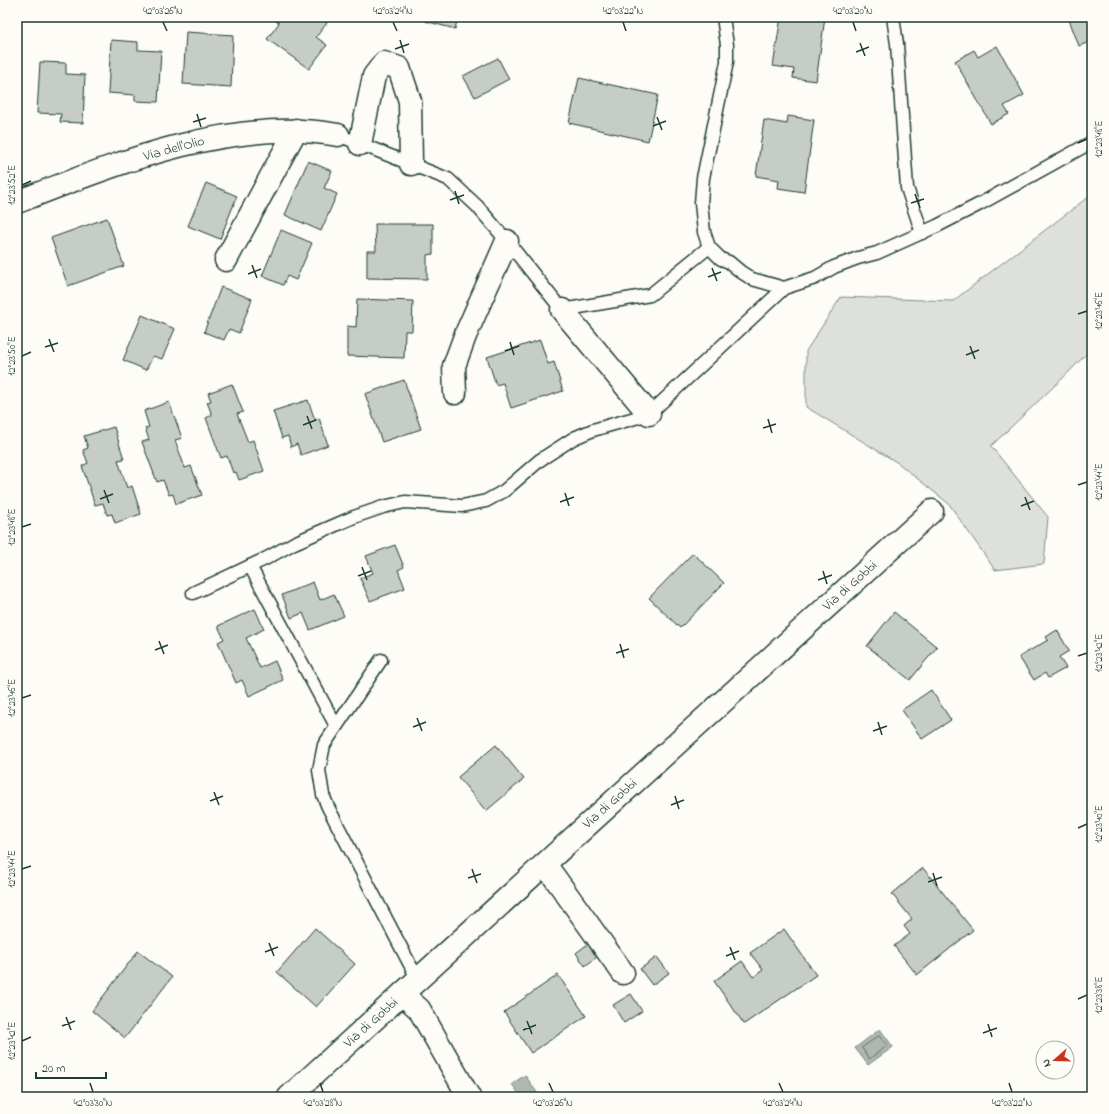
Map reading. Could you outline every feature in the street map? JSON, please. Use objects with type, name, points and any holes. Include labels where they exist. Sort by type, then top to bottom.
[{"type":"street","points":[[360,144],[374,76],[384,63],[399,68],[410,101],[411,164]]},
{"type":"street","name":"Via dell'Olio","points":[[17,202],[106,168],[191,143],[243,133],[296,130],[338,135]]},
{"type":"street","points":[[226,260],[296,130]]},
{"type":"street","points":[[455,394],[454,366],[464,336],[507,241]]},
{"type":"street","points":[[562,310],[649,414]]},
{"type":"street","name":"Via di Gobbi","points":[[289,1097],[932,511]]},
{"type":"street","points":[[546,864],[623,973]]},
{"type":"street","points":[[410,987],[419,1009],[469,1097]]},
{"type":"lane","points":[[723,17],[727,45],[727,62],[703,178],[701,203],[704,232],[709,246],[721,259],[729,262],[752,279],[784,288]]},
{"type":"lane","points":[[893,17],[897,44],[907,188],[922,233]]},
{"type":"lane","points":[[338,135],[448,179],[477,206],[562,310],[650,295],[709,246]]},
{"type":"lane","points":[[193,594],[294,543],[354,517],[383,507],[405,502],[462,506],[486,501],[504,491],[540,460],[574,438],[592,430],[649,414],[784,288],[815,278],[834,267],[877,253],[922,233],[980,204],[1092,142]]},
{"type":"lane","points":[[250,566],[336,726]]},
{"type":"lane","points":[[381,660],[326,739],[319,770],[323,795],[328,807],[410,987]]},
{"type":"shaded area","points":[[1092,194],[1092,348],[1066,375],[991,446],[1048,517],[1044,564],[995,570],[949,504],[898,463],[806,407],[806,351],[841,297],[953,301]]},
{"type":"water","points":[[880,1029],[893,1047],[868,1065],[855,1048]]},
{"type":"water","points":[[525,1075],[540,1097],[521,1097],[512,1084]]},
{"type":"building","points":[[270,17],[318,17],[327,23],[316,37],[327,45],[309,69],[267,39],[279,23]]},
{"type":"building","points":[[426,17],[458,17],[455,29],[425,21]]},
{"type":"building","points":[[781,17],[825,17],[816,81],[793,78],[794,69],[773,66]]},
{"type":"building","points":[[1068,17],[1092,17],[1092,41],[1079,46]]},
{"type":"building","points":[[186,32],[233,35],[231,87],[183,84]]},
{"type":"building","points":[[111,40],[138,42],[138,50],[161,51],[158,102],[135,101],[135,95],[108,93]]},
{"type":"building","points":[[997,46],[1024,95],[1004,106],[1009,114],[991,124],[955,61],[974,50],[978,57]]},
{"type":"building","points":[[498,58],[509,79],[475,97],[463,76]]},
{"type":"building","points":[[40,62],[66,63],[66,74],[85,75],[83,123],[60,122],[61,114],[37,113]]},
{"type":"building","points":[[579,78],[658,95],[648,141],[569,123]]},
{"type":"building","points":[[788,116],[814,120],[804,192],[778,188],[779,180],[756,176],[764,120],[787,124]]},
{"type":"building","points":[[308,161],[332,171],[324,188],[337,194],[321,231],[285,215]]},
{"type":"building","points":[[206,183],[237,196],[220,239],[188,226]]},
{"type":"building","points":[[107,218],[124,266],[68,286],[51,238]]},
{"type":"building","points":[[375,224],[433,224],[433,254],[427,255],[427,279],[367,278],[367,251],[376,251]]},
{"type":"building","points":[[281,230],[312,243],[296,280],[287,276],[283,285],[262,276]]},
{"type":"building","points":[[221,287],[252,299],[239,333],[229,329],[224,340],[204,332]]},
{"type":"building","points":[[357,299],[413,301],[412,331],[405,331],[404,358],[347,356],[347,326],[356,327]]},
{"type":"building","points":[[142,315],[175,329],[162,359],[153,356],[146,370],[123,360]]},
{"type":"building","points":[[540,340],[548,364],[554,362],[563,391],[511,408],[503,383],[496,385],[487,357]]},
{"type":"building","points":[[404,380],[421,429],[382,442],[365,394]]},
{"type":"building","points":[[232,384],[243,412],[237,414],[248,442],[253,440],[264,471],[239,480],[236,472],[233,473],[227,456],[221,458],[206,418],[212,415],[207,402],[211,401],[208,393]]},
{"type":"building","points":[[308,400],[315,420],[319,418],[328,445],[301,455],[297,444],[291,447],[288,436],[282,438],[273,411]]},
{"type":"building","points":[[169,402],[182,438],[175,440],[185,468],[191,466],[202,495],[176,504],[173,494],[169,495],[163,480],[157,482],[142,442],[149,440],[145,428],[149,427],[144,411]]},
{"type":"building","points":[[114,427],[124,459],[118,460],[127,488],[132,486],[141,514],[115,523],[112,514],[107,515],[103,503],[95,505],[82,466],[88,463],[83,450],[88,448],[84,436]]},
{"type":"building","points":[[395,545],[404,567],[398,570],[405,588],[370,601],[360,578],[373,573],[366,556]]},
{"type":"building","points":[[693,553],[724,583],[680,628],[649,598]]},
{"type":"building","points":[[313,582],[320,600],[334,594],[344,616],[310,630],[303,613],[291,618],[282,595]]},
{"type":"building","points":[[255,609],[264,629],[246,638],[260,668],[275,661],[283,680],[249,696],[242,680],[236,683],[218,642],[224,639],[218,626]]},
{"type":"building","points":[[894,612],[937,647],[910,680],[867,646]]},
{"type":"building","points":[[1057,630],[1069,651],[1059,657],[1066,668],[1048,678],[1045,673],[1034,680],[1019,657],[1048,640],[1046,637]]},
{"type":"building","points":[[931,690],[951,720],[922,739],[902,710]]},
{"type":"building","points":[[496,745],[524,779],[486,811],[458,777]]},
{"type":"building","points":[[923,868],[973,930],[917,975],[894,946],[910,934],[904,926],[912,919],[892,894]]},
{"type":"building","points":[[315,928],[355,964],[316,1007],[277,972]]},
{"type":"building","points":[[784,929],[816,975],[744,1024],[714,981],[742,961],[753,977],[763,970],[750,953]]},
{"type":"building","points":[[593,940],[602,953],[585,966],[576,953]]},
{"type":"building","points":[[138,951],[172,977],[125,1038],[92,1011]]},
{"type":"building","points":[[657,957],[669,973],[652,985],[640,969]]},
{"type":"building","points":[[558,975],[586,1016],[531,1053],[504,1012]]},
{"type":"building","points":[[631,994],[642,1011],[624,1023],[613,1005]]}]
